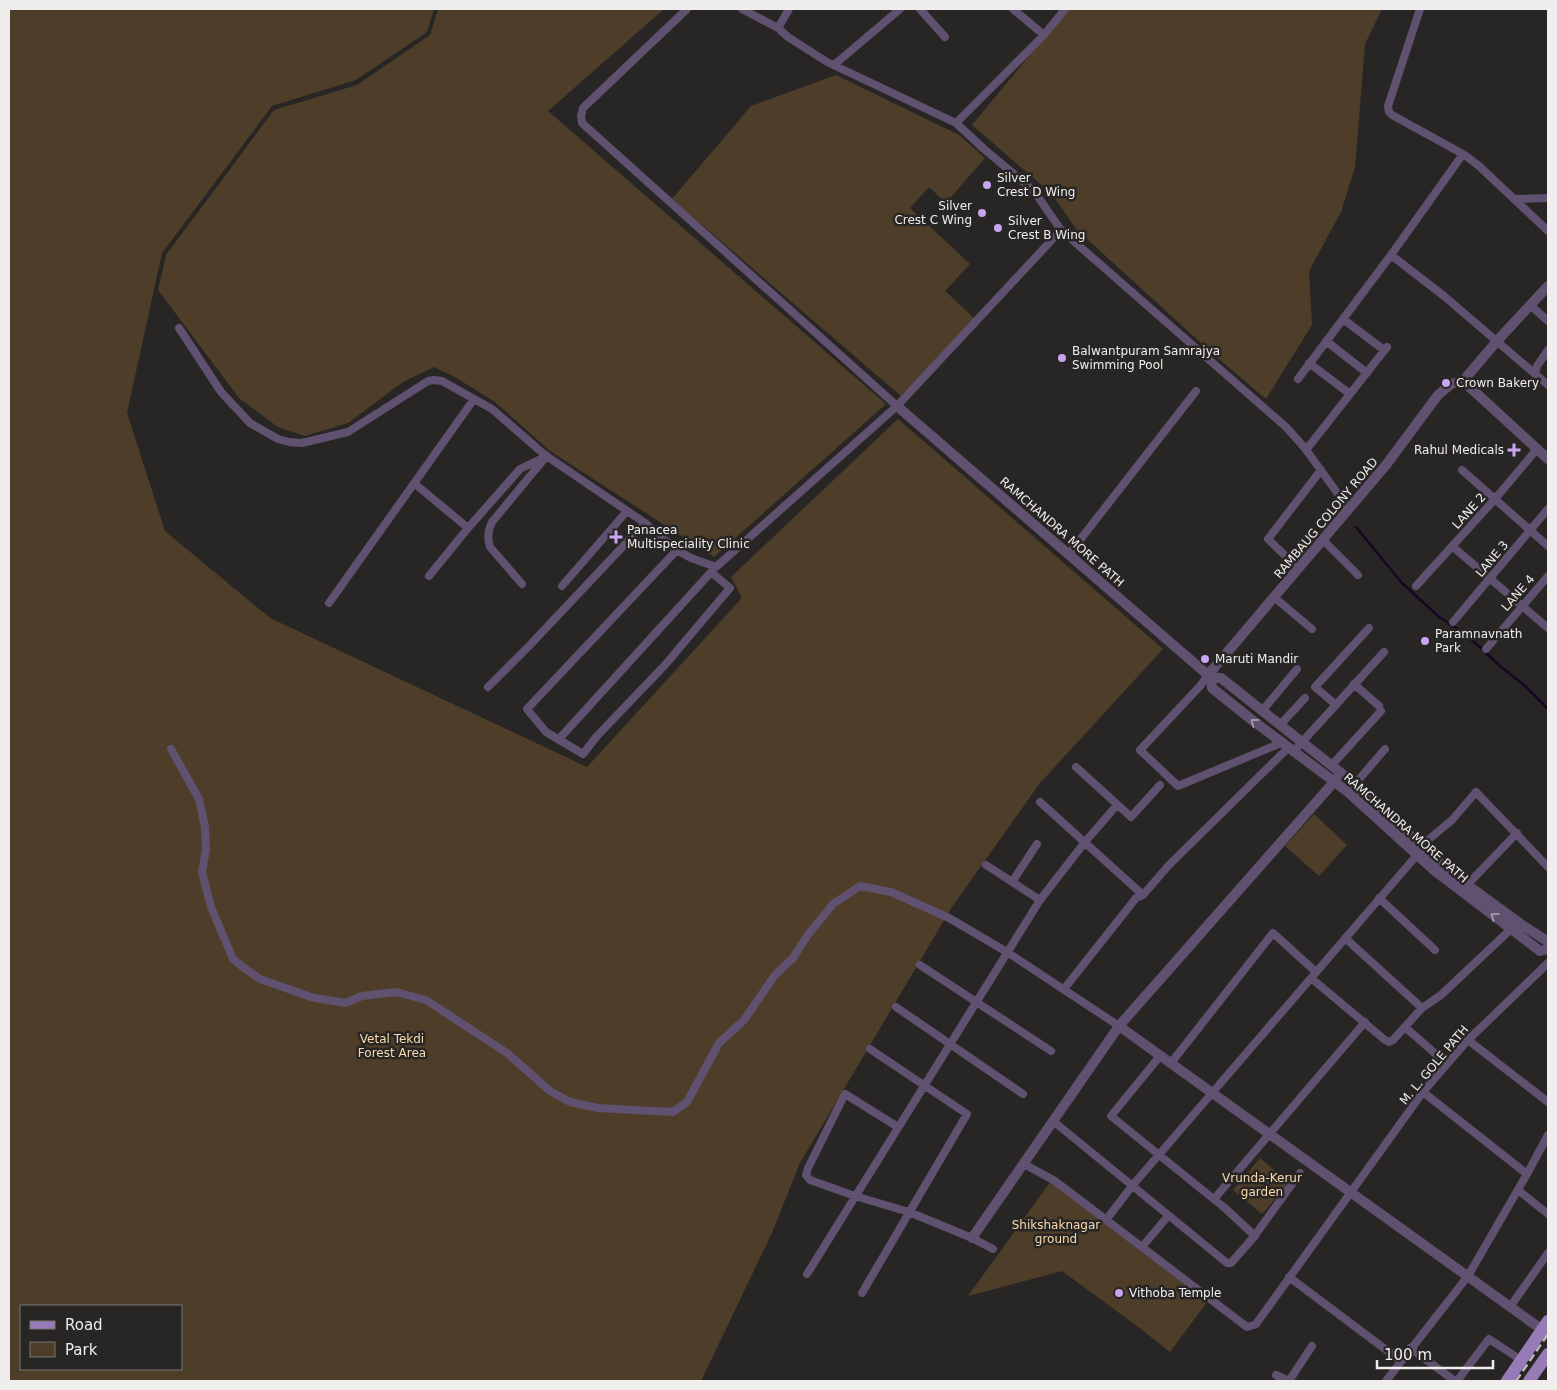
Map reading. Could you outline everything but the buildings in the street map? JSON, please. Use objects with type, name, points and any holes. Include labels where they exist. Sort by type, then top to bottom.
[{"type":"main road","points":[[1507,1381],[1546,1328]]},
{"type":"main road","points":[[1530,1381],[1548,1354]]},
{"type":"street","points":[[687,9],[583,108],[582,123],[897,406]]},
{"type":"street","points":[[742,9],[778,28],[834,65],[956,124],[1034,191],[1061,230],[1286,427],[1306,450],[1349,509]]},
{"type":"street","points":[[778,28],[789,9]]},
{"type":"street","points":[[834,65],[900,9]]},
{"type":"street","points":[[920,9],[945,37]]},
{"type":"street","points":[[1014,9],[1044,35]]},
{"type":"street","points":[[956,124],[1044,35],[1065,9]]},
{"type":"street","points":[[1420,9],[1388,106],[1389,112],[1463,154],[1478,165],[1548,231]]},
{"type":"street","points":[[1298,378],[1391,255],[1463,154]]},
{"type":"street","points":[[1514,198],[1548,198]]},
{"type":"street","points":[[560,739],[713,570],[897,406],[1061,230]]},
{"type":"street","points":[[1391,255],[1548,385]]},
{"type":"street","name":"RAMBAUG COLONY ROAD","points":[[1210,676],[1386,465],[1438,395],[1451,384],[1463,381],[1548,286]]},
{"type":"street","points":[[1530,305],[1548,321]]},
{"type":"street","points":[[1306,450],[1386,349],[1343,319]]},
{"type":"street","points":[[179,328],[222,392],[250,422],[278,439],[288,442],[302,443],[348,432],[428,381],[442,381],[492,409],[547,456],[645,523],[677,550],[713,570],[730,588],[664,665],[597,736],[583,754],[546,732],[527,709],[677,550]]},
{"type":"street","points":[[1326,341],[1367,373]]},
{"type":"street","points":[[1535,374],[1537,366],[1548,350]]},
{"type":"street","points":[[1309,363],[1350,394]]},
{"type":"street","points":[[1463,381],[1548,460]]},
{"type":"street","points":[[1068,554],[1196,391]]},
{"type":"street","points":[[329,603],[474,399]]},
{"type":"street","name":"RAMCHANDRA MORE PATH","points":[[897,406],[1210,676],[1221,678],[1355,784],[1456,888],[1540,950],[1548,949]]},
{"type":"street","name":"LANE 2","points":[[1416,586],[1495,499],[1537,449]]},
{"type":"street","points":[[429,576],[520,469],[547,456]]},
{"type":"street","points":[[522,584],[490,547],[488,532],[492,522],[547,456]]},
{"type":"street","points":[[1299,569],[1268,539],[1321,470]]},
{"type":"street","points":[[1462,470],[1548,546]]},
{"type":"street","points":[[414,483],[468,528]]},
{"type":"street","name":"LANE 3","points":[[1453,622],[1548,510]]},
{"type":"street","points":[[562,586],[627,511]]},
{"type":"street","points":[[488,687],[645,523]]},
{"type":"street","points":[[1323,540],[1358,575]]},
{"type":"street","points":[[1452,546],[1548,628]]},
{"type":"street","name":"LANE 4","points":[[1486,648],[1548,576]]},
{"type":"street","points":[[1275,598],[1312,629]]},
{"type":"street","points":[[1335,704],[1315,687],[1369,628]]},
{"type":"street","points":[[1210,676],[1140,750],[1178,786],[1301,742],[1384,652]]},
{"type":"street","points":[[1262,711],[1297,669]]},
{"type":"street","name":"RAMCHANDRA MORE PATH","points":[[1210,676],[1212,688],[1348,792],[1419,850],[1525,927],[1548,941],[1548,943]]},
{"type":"street","points":[[1331,766],[1380,708],[1354,684]]},
{"type":"street","points":[[1280,725],[1305,698]]},
{"type":"street","points":[[1064,989],[1136,898],[1143,895],[1169,865],[1287,747]]},
{"type":"street","points":[[171,749],[199,799],[205,826],[206,850],[202,872],[211,907],[233,959],[260,979],[314,998],[346,1002],[362,996],[396,992],[426,1000],[507,1053],[550,1091],[570,1102],[598,1108],[673,1112],[687,1102],[719,1043],[744,1020],[775,975],[793,958],[807,936],[833,904],[860,886],[891,892],[949,918],[1007,952],[1064,989],[1171,1063],[1510,1307],[1546,1328]]},
{"type":"street","points":[[1355,784],[1385,749]]},
{"type":"street","points":[[1076,767],[1131,817],[1160,785]]},
{"type":"street","points":[[972,1238],[1119,1026],[1341,774]]},
{"type":"street","points":[[1106,1220],[1132,1186],[1213,1094],[1419,850],[1452,820],[1476,792],[1548,867]]},
{"type":"street","points":[[1040,802],[1143,895]]},
{"type":"street","points":[[807,1274],[1040,900],[1085,842],[1117,805]]},
{"type":"street","points":[[1467,885],[1517,833]]},
{"type":"street","points":[[1012,882],[1037,844]]},
{"type":"street","points":[[986,864],[1040,900]]},
{"type":"street","points":[[1379,898],[1434,950]]},
{"type":"street","points":[[1171,1063],[1273,934],[1313,975],[1364,1022],[1389,1042],[1422,1008],[1441,995],[1511,929]]},
{"type":"street","points":[[1345,938],[1422,1008]]},
{"type":"street","name":"M. L. GOLE PATH","points":[[1142,1247],[1247,1327],[1254,1326],[1423,1092],[1468,1040],[1548,963]]},
{"type":"street","points":[[920,964],[1051,1050]]},
{"type":"street","points":[[896,1007],[1023,1094]]},
{"type":"street","points":[[1214,1199],[1364,1022]]},
{"type":"street","points":[[1405,1026],[1447,1064]]},
{"type":"street","points":[[1468,1040],[1548,1102]]},
{"type":"street","points":[[862,1294],[967,1114],[870,1049]]},
{"type":"street","points":[[1160,1056],[1111,1116],[1160,1154],[1255,1236]]},
{"type":"street","points":[[1423,1092],[1527,1174]]},
{"type":"street","points":[[898,1127],[845,1094],[806,1175],[810,1180],[909,1212],[972,1238],[993,1249]]},
{"type":"street","points":[[1052,1121],[1227,1263],[1231,1263],[1255,1236],[1300,1173]]},
{"type":"street","points":[[1386,1381],[1468,1276],[1548,1137]]},
{"type":"street","points":[[1024,1164],[1055,1181],[1142,1247],[1168,1216]]},
{"type":"street","points":[[1518,1190],[1548,1214]]},
{"type":"street","points":[[1510,1307],[1548,1253]]},
{"type":"street","points":[[1289,1277],[1401,1361]]},
{"type":"street","points":[[1410,1348],[1456,1381],[1489,1338],[1521,1360]]},
{"type":"street","points":[[1276,1375],[1289,1381],[1312,1346]]},
{"type":"green space","name":"Vetal Tekdi Forest Area","points":[[9,9],[434,9],[427,32],[356,80],[272,106],[162,253],[127,413],[165,531],[270,618],[587,767],[742,598],[731,577],[898,419],[1163,649],[1040,783],[952,907],[800,1163],[771,1235],[701,1381],[9,1381]]},
{"type":"green space","points":[[438,9],[664,9],[548,111],[886,404],[714,557],[550,451],[495,402],[453,376],[434,367],[403,382],[348,423],[305,436],[278,427],[239,398],[158,290],[166,255],[274,110],[357,85],[430,35]]},
{"type":"green space","points":[[1068,9],[1382,9],[1365,44],[1355,167],[1341,212],[1309,271],[1312,325],[1266,399],[1211,352],[1076,229],[1052,194],[972,125]]},
{"type":"green space","points":[[836,75],[959,135],[985,158],[946,203],[929,187],[910,208],[970,264],[945,291],[975,319],[901,396],[672,199],[751,106]]},
{"type":"green space","points":[[1314,814],[1347,845],[1319,876],[1285,846]]},
{"type":"green space","name":"Vrunda-Kerur garden","points":[[1260,1158],[1289,1183],[1262,1214],[1233,1190]]},
{"type":"green space","name":"Shikshaknagar ground","points":[[1051,1181],[1207,1302],[1170,1352],[1062,1271],[968,1296]]},
{"type":"waterway","points":[[1356,527],[1401,582],[1439,617],[1458,629],[1524,685],[1548,709]]},
{"type":"railway","points":[[1516,1381],[1548,1334]]},
{"type":"place","name":"Silver Crest D Wing","points":[[987,185]]},
{"type":"place","name":"Silver Crest C Wing","points":[[982,213]]},
{"type":"place","name":"Silver Crest B Wing","points":[[998,228]]},
{"type":"place","name":"Balwantpuram Samrajya Swimming Pool","points":[[1062,358]]},
{"type":"place","name":"Crown Bakery","points":[[1446,383]]},
{"type":"place","name":"Rahul Medicals","points":[[1514,450]]},
{"type":"place","name":"Panacea Multispeciality Clinic","points":[[616,537]]},
{"type":"place","name":"Paramnavnath Park","points":[[1425,641]]},
{"type":"place","name":"Maruti Mandir","points":[[1205,659]]},
{"type":"place","name":"Vithoba Temple","points":[[1119,1293]]}]
